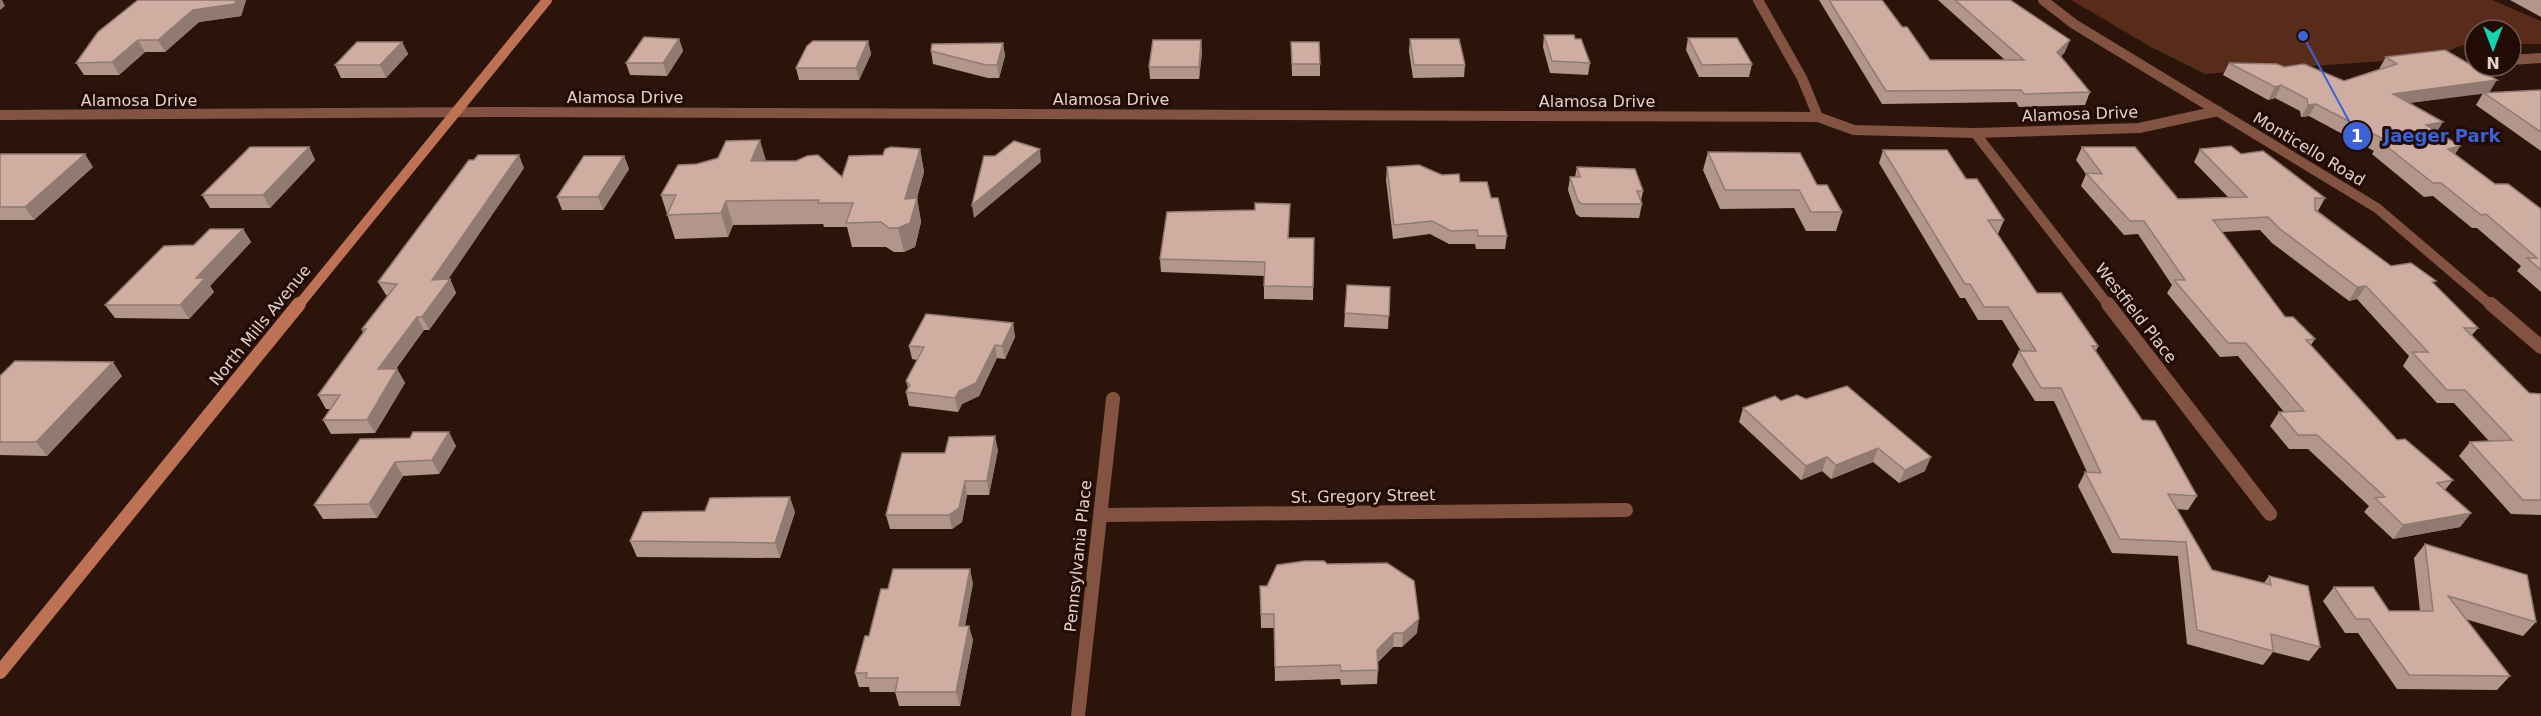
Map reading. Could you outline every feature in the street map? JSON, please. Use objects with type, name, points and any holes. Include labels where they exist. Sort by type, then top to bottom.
[{"type":"main road","name":"North Mills Avenue","points":[[0,672],[452,113],[547,0]]},
{"type":"street","points":[[1758,0],[1802,78],[1818,117]]},
{"type":"street","name":"Monticello Road","points":[[2043,0],[2074,24],[2378,208],[2541,348]]},
{"type":"street","points":[[2523,59],[2541,58]]},
{"type":"street","name":"Alamosa Drive","points":[[0,115],[452,113],[1818,117],[1854,130],[1975,133],[2139,128],[2218,111]]},
{"type":"street","name":"Westfield Place","points":[[1975,133],[2270,514]]},
{"type":"street","name":"Pennsylvania Place","points":[[1078,716],[1113,399]]},
{"type":"street","name":"St. Gregory Street","points":[[1101,515],[1626,510]]},
{"type":"shaded area","points":[[2071,0],[2492,0],[2541,21],[2541,44],[2523,44],[2523,18],[2463,18],[2463,45],[2437,57],[2205,74],[2151,47]]},
{"type":"building","points":[[138,0],[236,0],[235,4],[193,10],[158,40],[138,40],[112,62],[76,63],[98,32]]},
{"type":"building","points":[[1829,0],[1882,0],[1902,27],[1907,27],[1930,60],[2024,60],[1955,0],[2010,0],[2070,40],[2057,52],[2090,92],[2024,94],[2021,90],[1886,91]]},
{"type":"building","points":[[1544,35],[1574,35],[1575,39],[1581,39],[1590,63],[1552,61]]},
{"type":"building","points":[[644,37],[679,39],[663,63],[626,63]]},
{"type":"building","points":[[1688,38],[1737,38],[1752,64],[1702,65]]},
{"type":"building","points":[[1410,39],[1459,39],[1465,65],[1414,65]]},
{"type":"building","points":[[1153,40],[1201,40],[1199,67],[1149,67]]},
{"type":"building","points":[[813,41],[868,41],[856,68],[796,68],[807,46]]},
{"type":"building","points":[[357,42],[402,42],[380,65],[335,65]]},
{"type":"building","points":[[1291,42],[1319,42],[1320,64],[1292,64]]},
{"type":"building","points":[[1003,43],[997,65],[986,65],[931,51],[932,44]]},
{"type":"building","points":[[2445,50],[2463,60],[2463,78],[2497,80],[2393,94],[2443,122],[2426,125],[2460,146],[2448,149],[2495,184],[2508,184],[2541,209],[2541,270],[2527,258],[2537,258],[2486,214],[2481,215],[2441,183],[2433,183],[2380,141],[2385,140],[2316,104],[2308,105],[2307,99],[2281,85],[2275,87],[2229,63],[2277,64],[2284,67],[2304,64],[2344,81],[2397,64],[2386,57]]},
{"type":"building","points":[[2541,90],[2541,132],[2484,93]]},
{"type":"building","points":[[760,140],[751,161],[796,161],[807,156],[818,155],[842,177],[849,156],[883,155],[885,149],[891,147],[920,149],[905,199],[917,198],[910,223],[898,228],[889,228],[881,222],[846,223],[853,203],[818,203],[819,200],[726,201],[721,213],[667,215],[676,195],[661,195],[678,165],[697,164],[718,158],[726,141]]},
{"type":"building","points":[[1014,141],[1040,149],[972,205],[984,156],[995,156]]},
{"type":"building","points":[[2231,146],[2241,154],[2263,151],[2325,198],[2315,198],[2315,210],[2391,266],[2411,263],[2436,281],[2432,282],[2478,328],[2464,328],[2529,393],[2541,394],[2541,500],[2523,500],[2470,442],[2512,440],[2465,390],[2447,390],[2412,352],[2428,352],[2366,286],[2357,287],[2280,229],[2268,217],[2213,220],[2285,317],[2293,317],[2315,339],[2306,340],[2397,440],[2405,439],[2453,480],[2437,483],[2471,513],[2403,525],[2375,498],[2385,497],[2317,435],[2298,435],[2279,412],[2304,411],[2246,343],[2228,343],[2174,280],[2185,280],[2144,221],[2130,221],[2086,173],[2102,174],[2082,147],[2135,147],[2178,199],[2247,197],[2200,149]]},
{"type":"building","points":[[250,147],[309,147],[263,195],[202,195]]},
{"type":"building","points":[[1883,150],[1947,150],[1966,179],[1977,179],[2004,220],[1988,220],[2037,293],[2061,293],[2098,346],[2092,346],[2142,420],[2155,421],[2197,496],[2168,494],[2212,570],[2271,585],[2269,576],[2308,586],[2320,647],[2271,634],[2273,651],[2197,630],[2186,542],[2120,539],[2085,472],[2101,473],[2061,388],[2041,388],[2019,351],[2036,351],[2008,307],[1984,307],[1970,284],[1965,284]]},
{"type":"building","points":[[1708,152],[1800,153],[1817,185],[1827,185],[1842,212],[1811,212],[1799,190],[1725,190]]},
{"type":"building","points":[[0,154],[85,154],[25,207],[0,207]]},
{"type":"building","points":[[478,155],[519,155],[432,280],[450,279],[422,317],[417,317],[378,369],[397,369],[367,420],[323,420],[340,395],[318,395],[366,329],[362,329],[397,284],[378,282],[469,160],[474,160]]},
{"type":"building","points":[[584,156],[624,156],[598,197],[557,197]]},
{"type":"building","points":[[1419,165],[1442,175],[1459,174],[1460,182],[1487,182],[1491,198],[1498,198],[1507,236],[1478,236],[1477,230],[1451,231],[1432,221],[1394,225],[1387,167]]},
{"type":"building","points":[[1577,167],[1635,169],[1643,191],[1637,191],[1642,204],[1582,204],[1578,201],[1570,177],[1580,177]]},
{"type":"building","points":[[1255,203],[1290,204],[1288,238],[1314,238],[1313,287],[1264,286],[1265,262],[1160,259],[1167,212],[1255,210]]},
{"type":"building","points":[[210,229],[243,229],[196,278],[205,278],[180,305],[105,305],[164,246],[194,245]]},
{"type":"building","points":[[1347,285],[1390,287],[1389,316],[1345,313]]},
{"type":"building","points":[[926,314],[1013,323],[1002,346],[995,345],[976,383],[959,391],[955,398],[906,392],[910,385],[906,381],[924,347],[909,346]]},
{"type":"building","points":[[15,361],[113,362],[36,442],[0,442],[0,376]]},
{"type":"building","points":[[1847,386],[1931,457],[1905,470],[1878,448],[1836,465],[1827,457],[1806,466],[1743,408],[1775,396],[1781,401],[1797,395],[1806,399]]},
{"type":"building","points":[[413,432],[449,432],[432,460],[395,462],[369,504],[314,505],[360,439],[410,438]]},
{"type":"building","points":[[995,436],[987,481],[965,481],[959,508],[949,515],[886,515],[902,453],[945,453],[949,437]]},
{"type":"building","points":[[790,497],[775,543],[630,541],[643,512],[705,511],[710,498]]},
{"type":"building","points":[[2425,544],[2527,575],[2536,622],[2448,596],[2510,676],[2409,675],[2369,619],[2356,619],[2334,587],[2373,587],[2389,611],[2433,611]]},
{"type":"building","points":[[1324,561],[1327,564],[1387,563],[1414,581],[1419,619],[1403,633],[1394,633],[1377,650],[1378,670],[1341,671],[1340,665],[1275,667],[1274,614],[1261,614],[1260,586],[1267,586],[1277,565]]},
{"type":"building","points":[[893,569],[970,569],[959,626],[969,626],[956,692],[895,692],[898,678],[866,678],[867,673],[855,673],[865,636],[869,636],[881,589],[888,589]]},
{"type":"place","name":"Jaeger Park","points":[[2303,36]]}]
